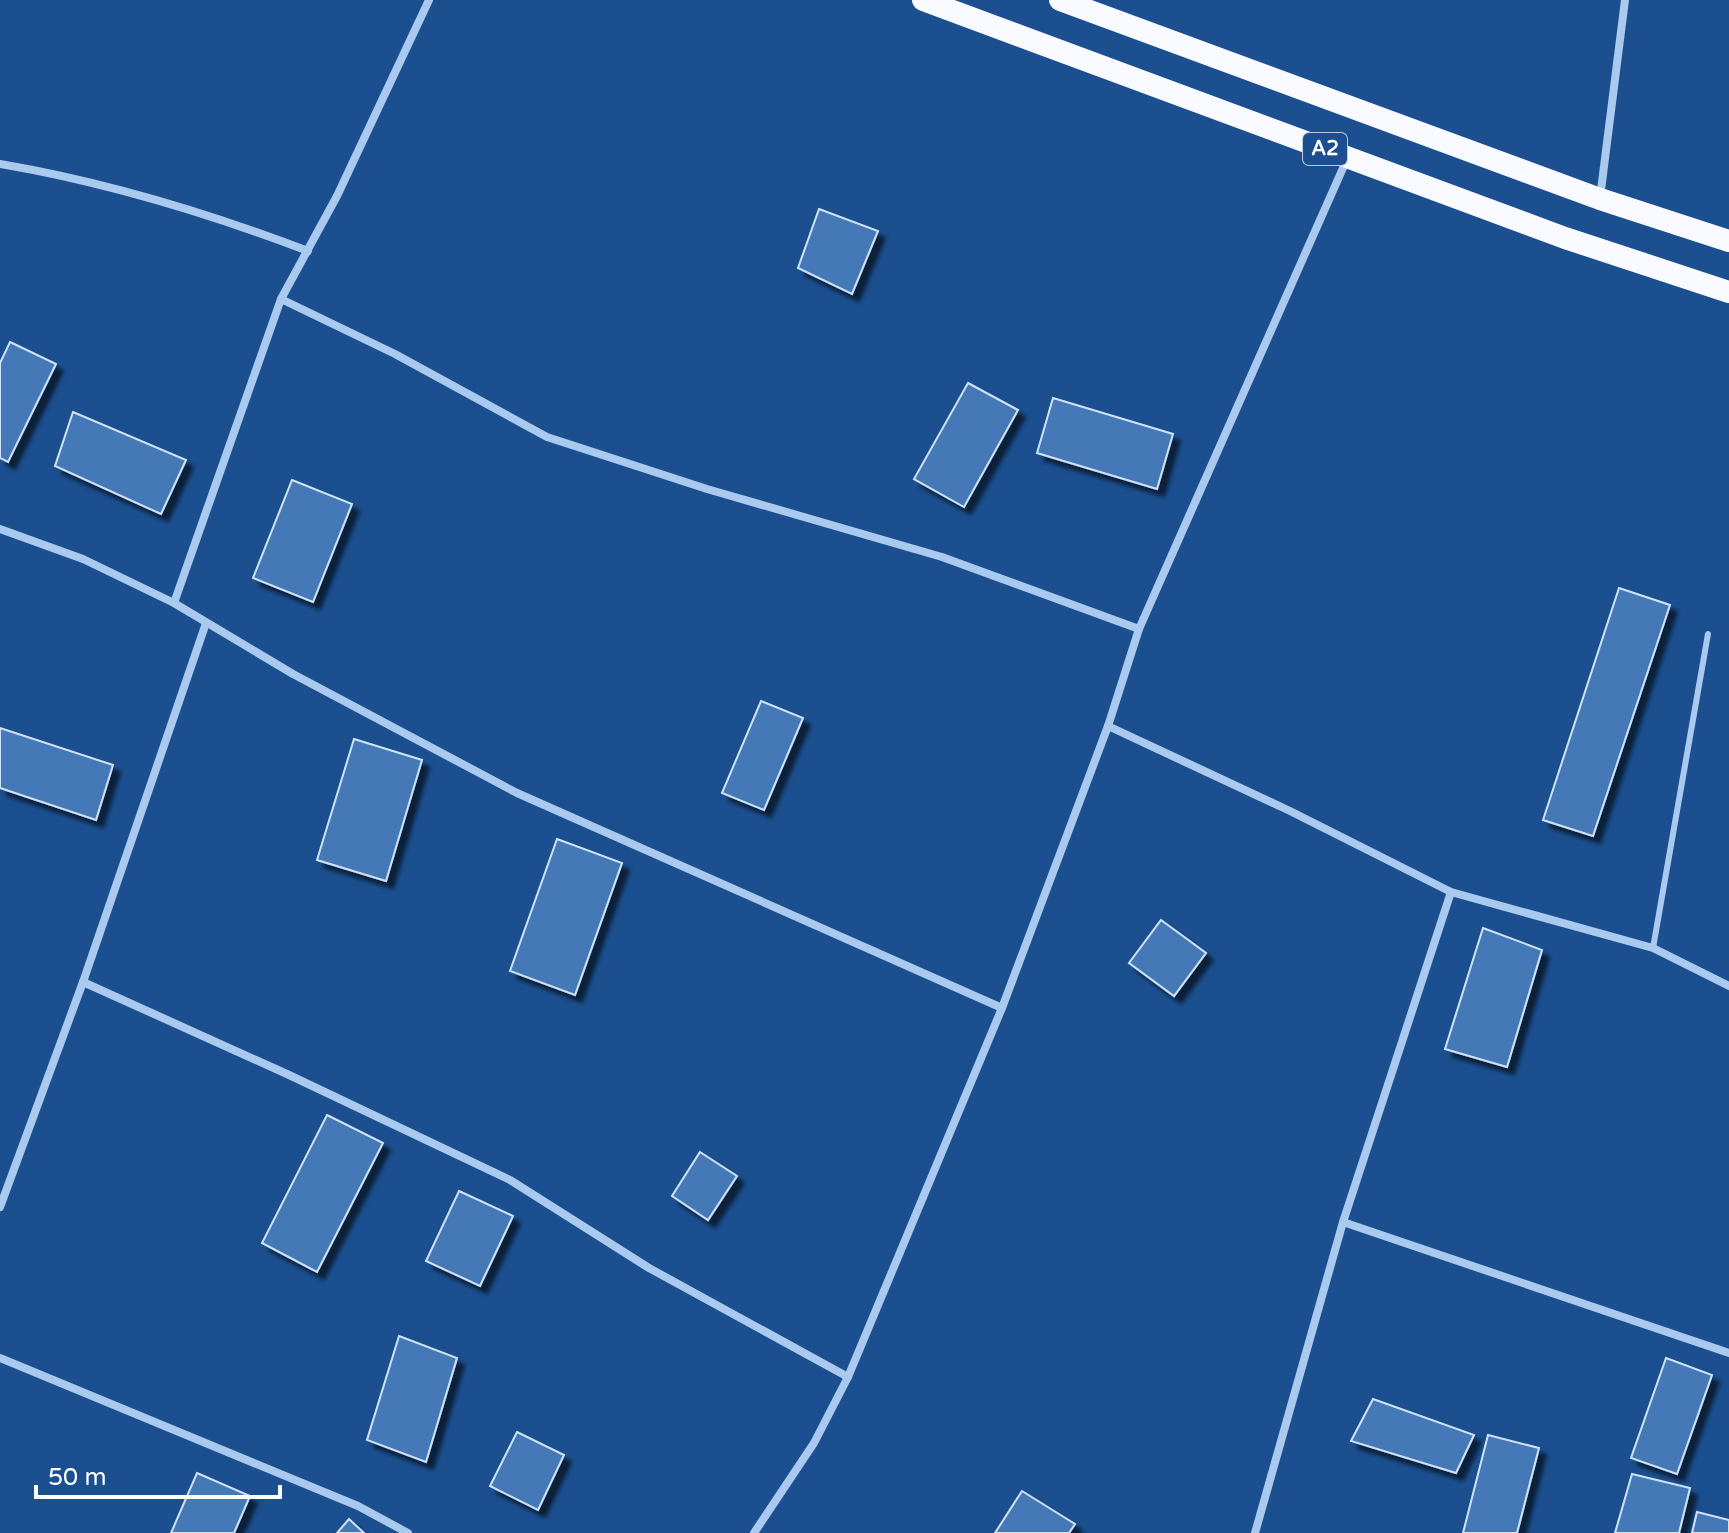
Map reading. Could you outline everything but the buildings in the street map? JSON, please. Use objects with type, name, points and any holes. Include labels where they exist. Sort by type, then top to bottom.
[{"type":"highway","name":"A2","points":[[923,0],[1565,238],[1729,292]]},
{"type":"highway","name":"A2","points":[[1060,0],[1600,199],[1729,241]]},
{"type":"street","points":[[174,603],[281,299],[388,93],[429,0]]},
{"type":"street","points":[[1600,199],[1625,0]]},
{"type":"street","points":[[754,1533],[814,1443],[848,1377],[1002,1008],[1108,726],[1139,629],[1347,158]]},
{"type":"street","points":[[0,164],[69,176],[222,218],[308,251]]},
{"type":"street","points":[[281,299],[395,354],[547,437],[707,489],[942,557],[1139,629]]},
{"type":"street","points":[[0,529],[83,559],[174,603],[293,674],[517,793],[1002,1008]]},
{"type":"street","points":[[0,1207],[83,982],[206,623]]},
{"type":"street","points":[[1108,726],[1290,811],[1451,892],[1653,948],[1729,986]]},
{"type":"street","points":[[1255,1533],[1343,1222],[1451,892]]},
{"type":"street","points":[[83,982],[510,1180],[649,1268],[848,1377]]},
{"type":"street","points":[[1343,1222],[1729,1353]]},
{"type":"street","points":[[0,1358],[358,1506],[408,1533]]},
{"type":"lane","points":[[1653,948],[1708,634]]}]
